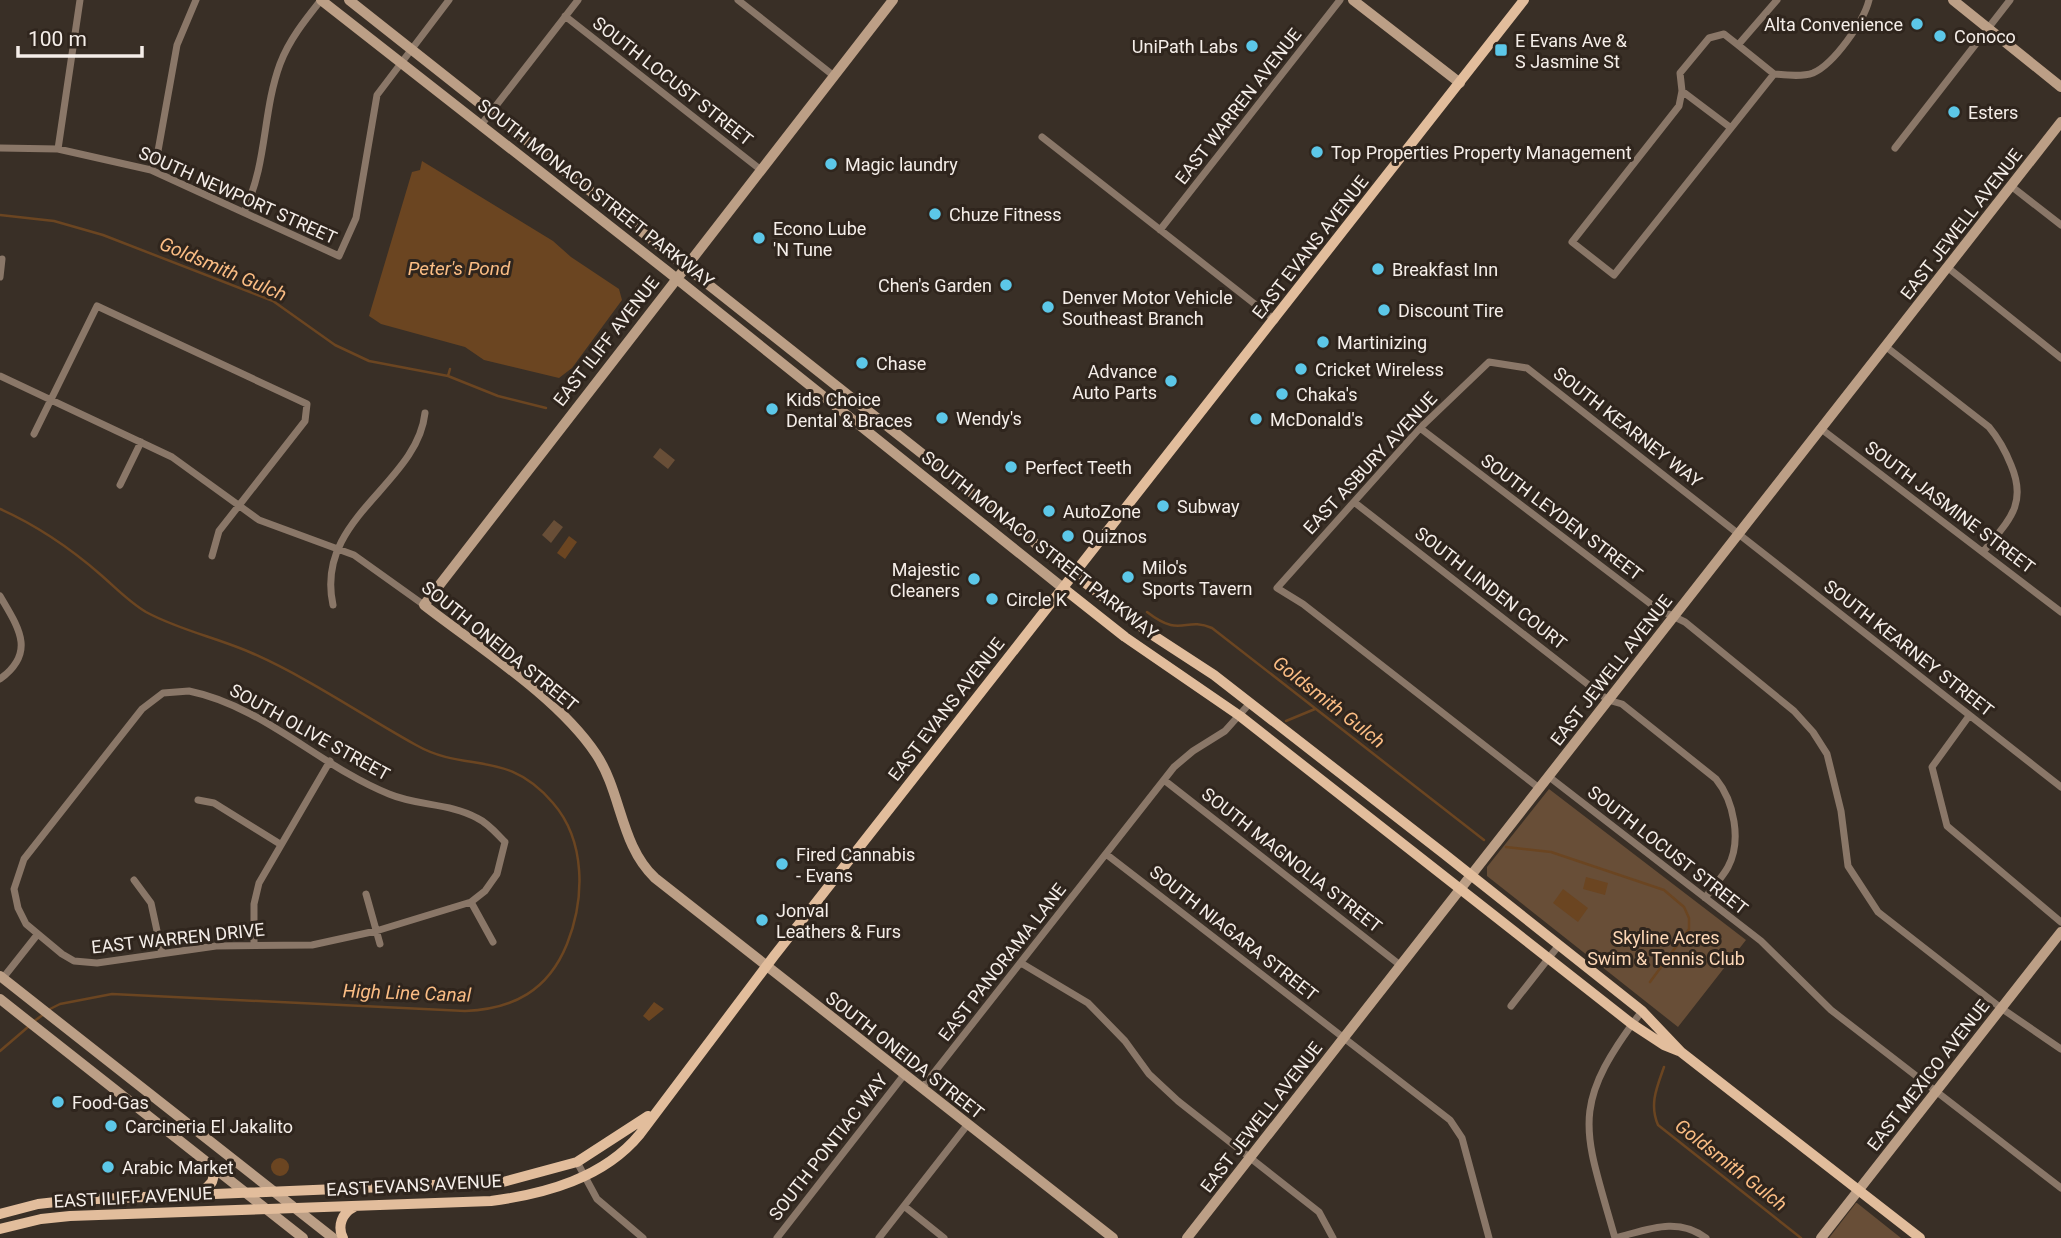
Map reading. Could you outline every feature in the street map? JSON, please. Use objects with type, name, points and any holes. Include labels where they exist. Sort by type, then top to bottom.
[{"type":"main road","name":"EAST EVANS AVENUE","points":[[268,1209],[508,1199],[544,1191],[584,1176],[626,1150],[766,966],[1524,0]]},
{"type":"main road","name":"SOUTH MONACO STREET PARKWAY","points":[[1074,574],[1143,629],[1250,703],[1470,875],[1642,1011],[1681,1052],[1920,1238]]},
{"type":"main road","name":"SOUTH MONACO STREET PARKWAY","points":[[1063,587],[1131,641],[1240,716],[1632,1024],[1664,1045],[1681,1052]]},
{"type":"main road","name":"EAST EVANS AVENUE","points":[[277,1193],[496,1183],[533,1176],[578,1161],[622,1136],[656,1110]]},
{"type":"main road","points":[[199,1196],[212,1182],[216,1168]]},
{"type":"main road","name":"EAST ILIFF AVENUE","points":[[0,1214],[51,1202],[277,1193]]},
{"type":"main road","points":[[343,1238],[340,1230],[342,1219],[354,1207]]},
{"type":"main road","name":"EAST ILIFF AVENUE","points":[[0,1229],[41,1219],[70,1216],[268,1209]]},
{"type":"street","points":[[58,149],[80,0]]},
{"type":"street","points":[[151,170],[158,151],[177,44],[196,0]]},
{"type":"street","points":[[244,212],[259,178],[280,64],[299,28],[321,0]]},
{"type":"street","name":"SOUTH MONACO STREET PARKWAY","points":[[321,0],[1063,587]]},
{"type":"street","name":"SOUTH MONACO STREET PARKWAY","points":[[349,0],[1074,574]]},
{"type":"street","points":[[400,62],[449,0]]},
{"type":"street","points":[[481,125],[578,0]]},
{"type":"street","points":[[738,0],[834,76]]},
{"type":"street","name":"EAST ILIFF AVENUE","points":[[424,605],[893,0]]},
{"type":"street","name":"EAST WARREN AVENUE","points":[[1160,230],[1340,0]]},
{"type":"street","points":[[1353,0],[1460,83]]},
{"type":"street","points":[[1738,45],[1777,0]]},
{"type":"street","points":[[1774,74],[1614,275],[1572,243],[1679,106],[1682,91],[1680,73],[1709,38],[1724,34],[1774,74],[1813,73],[1833,57],[1865,15],[1869,0]]},
{"type":"street","points":[[1953,0],[2061,87]]},
{"type":"street","points":[[1895,148],[2010,0]]},
{"type":"street","name":"SOUTH LOCUST STREET","points":[[565,16],[761,170]]},
{"type":"street","name":"SOUTH NEWPORT STREET","points":[[0,148],[58,149],[151,170],[339,256],[356,218],[375,102],[400,62]]},
{"type":"street","points":[[1682,91],[1731,128]]},
{"type":"street","name":"EAST JEWELL AVENUE","points":[[1186,1238],[2061,122]]},
{"type":"street","points":[[1042,137],[1275,320]]},
{"type":"street","points":[[2011,186],[2061,225]]},
{"type":"street","points":[[0,277],[2,259]]},
{"type":"street","points":[[1947,267],[2061,358]]},
{"type":"street","points":[[34,434],[97,306],[307,404],[305,421],[219,531],[212,556]]},
{"type":"street","points":[[1885,346],[1989,427],[2001,441],[2020,484],[2018,500],[2012,515],[1983,551]]},
{"type":"street","name":"EAST ASBURY AVENUE","points":[[1489,362],[1420,428],[1277,588],[1303,604],[1539,788]]},
{"type":"street","name":"SOUTH KEARNEY WAY","points":[[1489,362],[1527,368],[1739,534]]},
{"type":"street","name":"SOUTH ONEIDA STREET","points":[[0,376],[141,442],[195,472],[239,505],[277,528],[338,547],[369,563],[424,605],[572,723],[606,771],[632,846],[647,871],[1113,1238]]},
{"type":"street","points":[[333,605],[330,580],[338,547],[418,440],[425,413]]},
{"type":"street","name":"SOUTH LEYDEN STREET","points":[[1420,428],[1656,608],[1685,622],[1794,711],[1827,754],[1841,811],[1848,866],[1878,912],[2001,1008],[2061,1049]]},
{"type":"street","name":"SOUTH JASMINE STREET","points":[[1820,428],[2061,612]]},
{"type":"street","points":[[120,485],[141,442]]},
{"type":"street","name":"SOUTH LINDEN COURT","points":[[1354,502],[1608,700],[1622,704],[1716,779],[1726,791],[1734,819],[1735,850],[1728,868],[1705,898]]},
{"type":"street","name":"SOUTH KEARNEY STREET","points":[[1739,534],[2061,787]]},
{"type":"street","points":[[0,596],[20,632],[22,646],[18,660],[0,679]]},
{"type":"street","name":"SOUTH OLIVE STREET","points":[[37,935],[18,908],[14,889],[24,859],[142,709],[163,693],[189,691],[226,702],[389,794],[464,812],[480,819]]},
{"type":"street","points":[[1106,854],[1184,757],[1219,736],[1250,703]]},
{"type":"street","points":[[1969,716],[1932,767],[1947,826],[2061,922]]},
{"type":"street","points":[[254,943],[256,890],[330,761]]},
{"type":"street","name":"SOUTH LOCUST STREET","points":[[1548,776],[1761,942],[1831,1010],[2061,1188]]},
{"type":"street","name":"SOUTH MAGNOLIA STREET","points":[[1164,780],[1400,965]]},
{"type":"street","points":[[198,800],[214,803],[280,844]]},
{"type":"street","name":"EAST WARREN DRIVE","points":[[37,935],[62,954],[86,963],[254,943],[312,945],[376,931],[471,902],[485,891],[497,874],[506,842],[480,819]]},
{"type":"street","name":"EAST PANORAMA LANE","points":[[922,1088],[1106,854]]},
{"type":"street","name":"SOUTH NIAGARA STREET","points":[[1106,854],[1450,1120],[1462,1138],[1489,1238]]},
{"type":"street","points":[[134,880],[151,903],[162,954]]},
{"type":"street","points":[[366,894],[380,944]]},
{"type":"street","points":[[471,902],[493,942]]},
{"type":"street","name":"EAST MEXICO AVENUE","points":[[1821,1238],[2061,932]]},
{"type":"street","points":[[1,978],[37,935]]},
{"type":"street","points":[[1511,1006],[1559,945]]},
{"type":"street","points":[[1021,964],[1088,1003],[1125,1041],[1149,1074],[1178,1101],[1319,1212],[1333,1238]]},
{"type":"street","points":[[1,978],[333,1238]]},
{"type":"street","points":[[1,978],[5,998],[11,1007]]},
{"type":"street","points":[[0,999],[303,1238]]},
{"type":"street","points":[[1642,1011],[1599,1074],[1588,1117],[1589,1146],[1615,1238],[1665,1225],[1682,1225],[1706,1238]]},
{"type":"street","name":"SOUTH PONTIAC WAY","points":[[777,1238],[905,1074]]},
{"type":"street","points":[[879,1238],[968,1124]]},
{"type":"street","points":[[578,1161],[600,1202],[643,1238]]},
{"type":"street","points":[[904,1206],[944,1238]]},
{"type":"green space","points":[[660,448],[675,460],[668,469],[653,457]]},
{"type":"green space","points":[[554,520],[563,527],[551,543],[542,535]]},
{"type":"green space","name":"Skyline Acres Swim & Tennis Club","points":[[1549,789],[1746,940],[1678,1027],[1487,876],[1487,867]]},
{"type":"green space","points":[[1857,1203],[1901,1238],[1829,1238]]},
{"type":"water","name":"Peter's Pond","points":[[422,161],[553,241],[571,257],[619,289],[622,300],[572,368],[559,378],[484,360],[465,347],[381,324],[369,316],[412,172],[420,170]]},
{"type":"water","points":[[569,536],[577,542],[565,559],[557,553]]},
{"type":"water","points":[[1586,877],[1608,883],[1605,895],[1583,889]]},
{"type":"water","points":[[1563,889],[1588,908],[1578,922],[1553,903]]},
{"type":"water","points":[[654,1002],[664,1009],[649,1021],[643,1016]]},
{"type":"water","points":[[280,1158],[286,1161],[289,1167],[286,1173],[280,1176],[274,1173],[271,1167],[274,1161]]},
{"type":"waterway","name":"Goldsmith Gulch","points":[[0,215],[54,221],[103,235],[273,301],[335,345],[369,361],[448,376],[498,396],[546,408]]},
{"type":"waterway","name":"Goldsmith Gulch","points":[[448,376],[450,369]]},
{"type":"waterway","name":"High Line Canal","points":[[0,509],[65,547],[146,612],[241,648],[275,664],[435,754],[486,764],[519,775],[536,786],[564,818],[577,852],[579,871],[573,927],[559,960],[539,985],[527,994],[499,1006],[465,1011],[112,994],[60,1004],[50,1009]]},
{"type":"waterway","name":"Goldsmith Gulch","points":[[1147,612],[1176,626],[1195,624],[1212,628],[1484,840]]},
{"type":"waterway","points":[[1286,721],[1315,709]]},
{"type":"waterway","name":"Goldsmith Gulch","points":[[1506,847],[1551,852],[1664,890],[1684,907],[1689,918],[1689,929],[1650,982]]},
{"type":"waterway","name":"High Line Canal","points":[[33,1022],[44,1014]]},
{"type":"waterway","name":"High Line Canal","points":[[0,1051],[28,1027]]},
{"type":"waterway","name":"Goldsmith Gulch","points":[[1664,1067],[1654,1103],[1658,1125],[1801,1238]]},
{"type":"place","name":"Alta Convenience","points":[[1917,24]]},
{"type":"place","name":"Conoco","points":[[1940,36]]},
{"type":"place","name":"UniPath Labs","points":[[1252,46]]},
{"type":"place","name":"E Evans Ave & S Jasmine St","points":[[1501,50]]},
{"type":"place","name":"Esters","points":[[1954,112]]},
{"type":"place","name":"Top Properties Property Management","points":[[1317,152]]},
{"type":"place","name":"Magic laundry","points":[[831,164]]},
{"type":"place","name":"Chuze Fitness","points":[[935,214]]},
{"type":"place","name":"Econo Lube 'N Tune","points":[[759,238]]},
{"type":"place","name":"Breakfast Inn","points":[[1378,269]]},
{"type":"place","name":"Chen's Garden","points":[[1006,285]]},
{"type":"place","name":"Denver Motor Vehicle Southeast Branch","points":[[1048,307]]},
{"type":"place","name":"Discount Tire","points":[[1384,310]]},
{"type":"place","name":"Martinizing","points":[[1323,342]]},
{"type":"place","name":"Chase","points":[[862,363]]},
{"type":"place","name":"Cricket Wireless","points":[[1301,369]]},
{"type":"place","name":"Advance Auto Parts","points":[[1171,381]]},
{"type":"place","name":"Chaka's","points":[[1282,394]]},
{"type":"place","name":"Kids Choice Dental & Braces","points":[[772,409]]},
{"type":"place","name":"Wendy's","points":[[942,418]]},
{"type":"place","name":"McDonald's","points":[[1256,419]]},
{"type":"place","name":"Perfect Teeth","points":[[1011,467]]},
{"type":"place","name":"Subway","points":[[1163,506]]},
{"type":"place","name":"AutoZone","points":[[1049,511]]},
{"type":"place","name":"Quiznos","points":[[1068,536]]},
{"type":"place","name":"Milo's Sports Tavern","points":[[1128,577]]},
{"type":"place","name":"Majestic Cleaners","points":[[974,579]]},
{"type":"place","name":"Circle K","points":[[992,599]]},
{"type":"place","name":"Fired Cannabis - Evans","points":[[782,864]]},
{"type":"place","name":"Jonval Leathers & Furs","points":[[762,920]]},
{"type":"place","name":"Food-Gas","points":[[58,1102]]},
{"type":"place","name":"Carcineria El Jakalito","points":[[111,1126]]},
{"type":"place","name":"Arabic Market","points":[[108,1167]]}]
